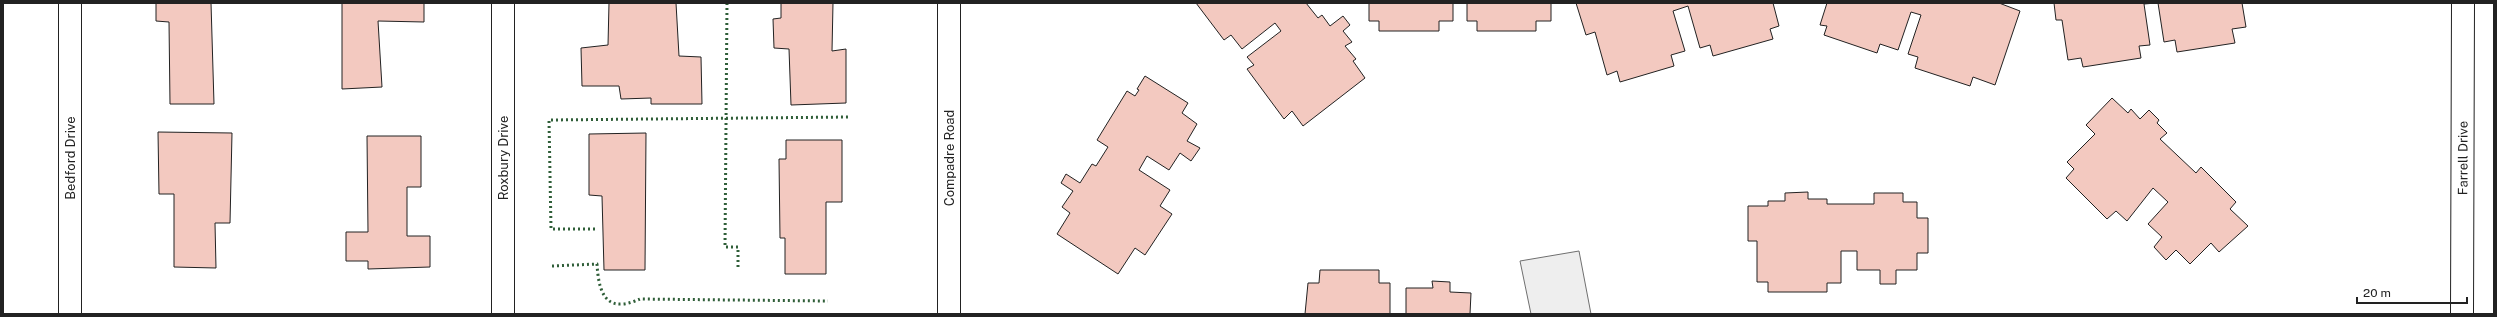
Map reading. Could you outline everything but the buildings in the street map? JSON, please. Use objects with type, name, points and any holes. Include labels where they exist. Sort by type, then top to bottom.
[{"type":"street","name":"Bedford Drive","points":[[70,3],[70,314]]},
{"type":"street","name":"Roxbury Drive","points":[[503,3],[503,314]]},
{"type":"street","name":"Compadre Road","points":[[949,3],[949,314]]},
{"type":"street","name":"Farrell Drive","points":[[2462,314],[2463,3]]},
{"type":"shaded area","points":[[1579,251],[1591,314],[1531,314],[1520,261]]},
{"type":"hedge","points":[[727,3],[725,247],[738,247],[738,267]]},
{"type":"hedge","points":[[595,229],[551,229],[549,120],[849,117]]},
{"type":"hedge","points":[[552,266],[597,264],[598,278],[602,291],[605,297],[615,304],[627,304],[640,299],[828,301]]}]
